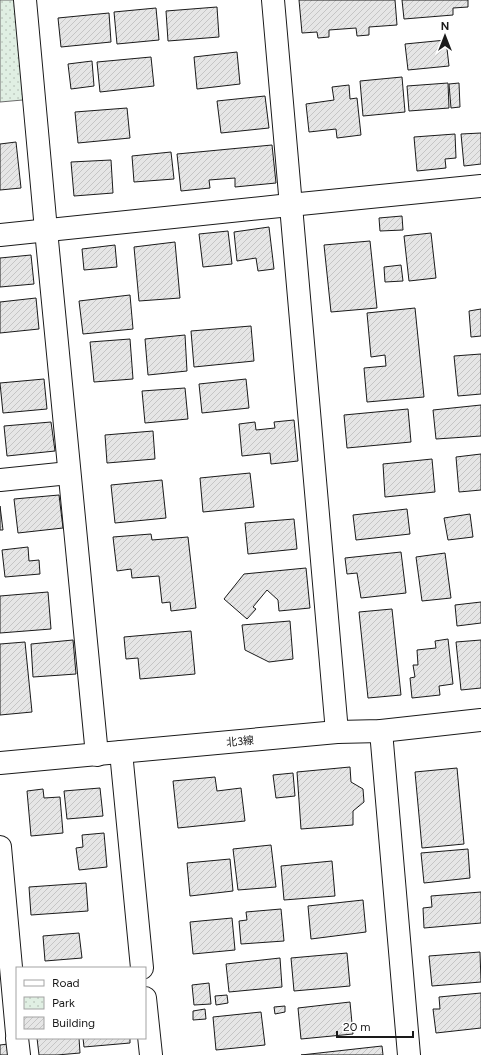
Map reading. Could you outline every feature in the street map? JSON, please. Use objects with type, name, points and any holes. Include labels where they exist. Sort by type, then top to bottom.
[{"type":"street","points":[[25,0],[97,754]]},
{"type":"street","points":[[273,0],[337,732]]},
{"type":"street","points":[[0,235],[290,204],[481,186]]},
{"type":"street","points":[[0,480],[69,473]]},
{"type":"street","name":"北3線","points":[[0,763],[337,732],[381,731],[481,720]]},
{"type":"street","points":[[381,731],[410,1055]]},
{"type":"street","points":[[121,752],[142,967]]},
{"type":"street","points":[[0,847],[16,1022]]},
{"type":"street","points":[[146,1008],[151,1055]]},
{"type":"street","points":[[17,1039],[19,1055]]},
{"type":"green space","points":[[0,0],[25,0],[34,99],[0,102]]},
{"type":"building","points":[[299,0],[395,0],[397,25],[369,27],[369,35],[357,36],[356,28],[329,30],[329,37],[318,38],[317,32],[302,33]]},
{"type":"building","points":[[402,0],[468,0],[468,7],[453,8],[453,15],[404,19]]},
{"type":"building","points":[[217,7],[219,37],[168,41],[166,11]]},
{"type":"building","points":[[156,8],[159,40],[117,44],[114,12]]},
{"type":"building","points":[[109,13],[111,42],[61,47],[58,18]]},
{"type":"building","points":[[446,40],[449,66],[408,70],[405,44]]},
{"type":"building","points":[[237,52],[240,84],[197,89],[194,57]]},
{"type":"building","points":[[151,57],[154,86],[100,92],[97,62]]},
{"type":"building","points":[[92,61],[94,86],[71,89],[68,64]]},
{"type":"building","points":[[402,77],[405,112],[363,116],[360,81]]},
{"type":"building","points":[[448,83],[449,108],[409,111],[407,86]]},
{"type":"building","points":[[459,83],[460,107],[451,108],[449,84]]},
{"type":"building","points":[[349,85],[350,99],[357,98],[361,135],[337,138],[336,129],[309,132],[306,104],[334,100],[332,87]]},
{"type":"building","points":[[265,96],[269,128],[221,133],[217,101]]},
{"type":"building","points":[[127,108],[130,138],[78,143],[75,112]]},
{"type":"building","points":[[481,133],[481,164],[464,166],[461,134]]},
{"type":"building","points":[[455,134],[456,158],[445,159],[446,168],[417,171],[414,137]]},
{"type":"building","points":[[16,142],[21,188],[0,190],[0,144]]},
{"type":"building","points":[[272,145],[276,183],[235,187],[235,178],[209,180],[210,188],[181,191],[177,154]]},
{"type":"building","points":[[171,152],[174,179],[134,182],[132,156]]},
{"type":"building","points":[[111,160],[113,193],[74,196],[71,162]]},
{"type":"building","points":[[402,216],[403,230],[380,231],[379,218]]},
{"type":"building","points":[[269,227],[274,269],[258,271],[256,258],[237,261],[234,232]]},
{"type":"building","points":[[228,231],[232,264],[203,267],[199,234]]},
{"type":"building","points":[[431,233],[436,278],[409,281],[404,236]]},
{"type":"building","points":[[370,241],[377,308],[331,312],[324,245]]},
{"type":"building","points":[[175,242],[180,298],[139,301],[134,247]]},
{"type":"building","points":[[115,245],[117,267],[84,270],[82,249]]},
{"type":"building","points":[[31,255],[34,284],[0,287],[0,258]]},
{"type":"building","points":[[401,265],[403,281],[385,282],[384,267]]},
{"type":"building","points":[[130,295],[133,329],[83,334],[79,301]]},
{"type":"building","points":[[36,298],[39,329],[0,333],[0,302]]},
{"type":"building","points":[[415,308],[424,397],[367,402],[364,368],[386,366],[385,355],[371,357],[367,313]]},
{"type":"building","points":[[481,309],[481,336],[471,337],[469,311]]},
{"type":"building","points":[[251,326],[254,361],[194,367],[191,331]]},
{"type":"building","points":[[185,335],[187,371],[148,375],[145,339]]},
{"type":"building","points":[[130,339],[133,379],[94,382],[90,342]]},
{"type":"building","points":[[481,354],[481,394],[458,396],[454,356]]},
{"type":"building","points":[[44,379],[47,409],[3,413],[0,383]]},
{"type":"building","points":[[246,379],[249,408],[202,413],[199,384]]},
{"type":"building","points":[[185,388],[188,419],[145,423],[142,391]]},
{"type":"building","points":[[481,405],[481,436],[436,439],[433,410]]},
{"type":"building","points":[[408,409],[411,442],[347,448],[344,415]]},
{"type":"building","points":[[294,420],[298,461],[271,464],[270,453],[242,456],[239,424],[255,422],[256,430],[275,428],[274,422]]},
{"type":"building","points":[[51,422],[55,451],[7,456],[4,426]]},
{"type":"building","points":[[153,431],[155,459],[107,463],[105,435]]},
{"type":"building","points":[[481,454],[481,490],[459,492],[456,457]]},
{"type":"building","points":[[432,459],[435,492],[385,497],[383,464]]},
{"type":"building","points":[[250,473],[254,507],[203,512],[200,478]]},
{"type":"building","points":[[162,480],[166,518],[115,523],[111,485]]},
{"type":"building","points":[[59,495],[63,528],[18,533],[14,499]]},
{"type":"building","points":[[0,506],[3,530],[0,530]]},
{"type":"building","points":[[407,509],[410,534],[356,540],[353,515]]},
{"type":"building","points":[[470,514],[473,537],[448,540],[444,518]]},
{"type":"building","points":[[294,519],[297,549],[248,554],[245,523]]},
{"type":"building","points":[[151,534],[152,540],[188,537],[196,608],[171,611],[170,602],[162,603],[159,576],[132,578],[131,569],[117,571],[113,537]]},
{"type":"building","points":[[28,547],[29,561],[39,560],[40,574],[5,577],[2,550]]},
{"type":"building","points":[[401,552],[406,593],[361,598],[357,573],[347,574],[345,558]]},
{"type":"building","points":[[445,553],[451,598],[422,601],[416,557]]},
{"type":"building","points":[[306,568],[310,608],[279,611],[278,600],[267,590],[253,607],[256,609],[247,619],[224,599],[244,574]]},
{"type":"building","points":[[48,592],[51,629],[0,633],[0,596]]},
{"type":"building","points":[[481,602],[481,623],[457,626],[455,605]]},
{"type":"building","points":[[392,609],[401,695],[368,698],[359,612]]},
{"type":"building","points":[[290,621],[293,659],[269,662],[245,650],[242,625]]},
{"type":"building","points":[[191,631],[195,674],[140,679],[138,658],[126,659],[124,637]]},
{"type":"building","points":[[448,639],[453,684],[439,686],[440,695],[412,698],[410,678],[415,677],[413,665],[418,665],[417,650],[436,648],[435,641]]},
{"type":"building","points":[[73,640],[76,674],[33,677],[31,644]]},
{"type":"building","points":[[481,640],[481,688],[461,690],[456,642]]},
{"type":"building","points":[[25,642],[32,712],[0,715],[0,644]]},
{"type":"building","points":[[350,767],[351,782],[363,789],[364,802],[353,811],[353,825],[301,829],[297,772]]},
{"type":"building","points":[[457,768],[464,844],[422,848],[415,772]]},
{"type":"building","points":[[293,773],[295,796],[276,798],[273,775]]},
{"type":"building","points":[[215,777],[217,791],[241,788],[245,821],[178,828],[173,781]]},
{"type":"building","points":[[100,788],[103,816],[67,819],[64,791]]},
{"type":"building","points":[[43,789],[44,798],[60,797],[63,833],[31,836],[27,791]]},
{"type":"building","points":[[104,833],[107,867],[79,870],[76,848],[83,847],[82,835]]},
{"type":"building","points":[[271,845],[276,887],[238,890],[233,849]]},
{"type":"building","points":[[468,849],[470,878],[424,883],[421,853]]},
{"type":"building","points":[[230,859],[233,891],[190,896],[187,863]]},
{"type":"building","points":[[332,861],[335,896],[284,900],[281,866]]},
{"type":"building","points":[[86,883],[88,911],[31,915],[29,887]]},
{"type":"building","points":[[481,892],[481,923],[424,928],[423,908],[432,907],[431,896]]},
{"type":"building","points":[[363,900],[366,932],[311,939],[308,906]]},
{"type":"building","points":[[281,909],[284,941],[241,944],[239,921],[247,920],[246,912]]},
{"type":"building","points":[[232,918],[235,950],[193,954],[190,922]]},
{"type":"building","points":[[79,933],[82,958],[45,961],[43,936]]},
{"type":"building","points":[[480,952],[481,982],[432,986],[429,956]]},
{"type":"building","points":[[347,953],[350,986],[294,991],[291,958]]},
{"type":"building","points":[[280,958],[282,987],[229,992],[226,964]]},
{"type":"building","points":[[209,983],[211,1004],[194,1005],[192,985]]},
{"type":"building","points":[[481,993],[481,1028],[436,1033],[433,1009],[440,1009],[439,997]]},
{"type":"building","points":[[227,995],[228,1003],[216,1005],[215,996]]},
{"type":"building","points":[[350,1002],[353,1034],[301,1039],[298,1008]]},
{"type":"building","points":[[285,1006],[285,1012],[275,1014],[274,1007]]},
{"type":"building","points":[[205,1009],[206,1019],[193,1020],[193,1011]]},
{"type":"building","points":[[261,1012],[265,1045],[216,1050],[213,1017]]},
{"type":"building","points":[[37,1039],[79,1039],[80,1053],[39,1055]]},
{"type":"building","points":[[83,1039],[130,1039],[130,1043],[84,1047]]},
{"type":"building","points":[[8,1044],[9,1055],[0,1055],[0,1045]]},
{"type":"building","points":[[382,1046],[383,1055],[301,1055]]}]
